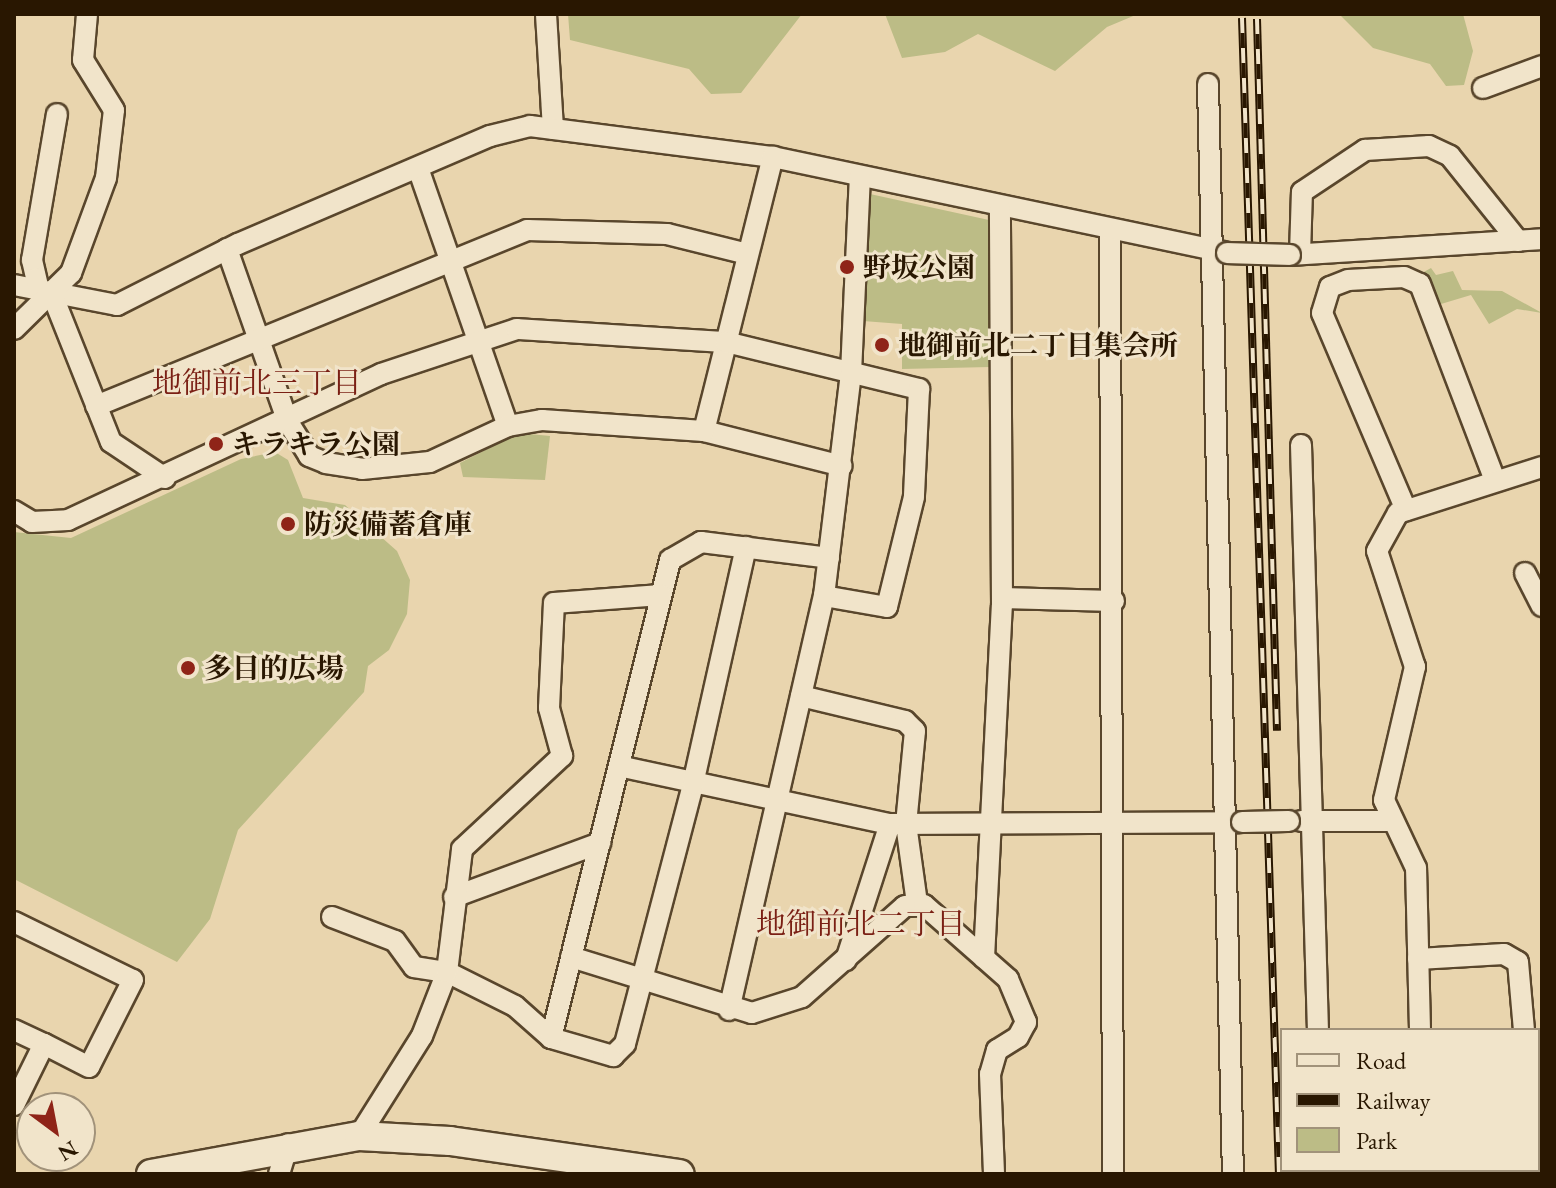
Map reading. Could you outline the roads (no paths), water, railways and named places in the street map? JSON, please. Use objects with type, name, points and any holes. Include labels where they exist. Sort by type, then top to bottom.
[{"type":"street","points":[[14,329],[45,290],[79,260],[113,150],[114,110],[80,47],[87,14]]},
{"type":"street","points":[[546,14],[553,129]]},
{"type":"street","points":[[1483,88],[1542,66]]},
{"type":"street","points":[[1208,84],[1219,252],[1235,822],[1233,1174]]},
{"type":"street","points":[[51,120],[32,260],[120,453],[165,478]]},
{"type":"street","points":[[14,285],[117,305],[227,249],[490,136],[553,129],[773,157],[1110,232],[1219,252],[1295,254],[1542,239]]},
{"type":"street","points":[[1295,254],[1302,192],[1365,150],[1429,146],[1450,156],[1518,241]]},
{"type":"street","points":[[704,431],[773,157]]},
{"type":"street","points":[[418,168],[508,426]]},
{"type":"street","points":[[729,1010],[824,596],[851,373],[860,176]]},
{"type":"street","points":[[984,958],[1002,598],[1000,208]]},
{"type":"street","points":[[96,406],[451,262],[546,227],[667,234],[748,254]]},
{"type":"street","points":[[1110,232],[1116,823],[1113,1174]]},
{"type":"street","points":[[227,249],[288,422],[309,456],[362,469],[430,462],[508,426],[542,420],[704,431],[842,466]]},
{"type":"street","points":[[1406,510],[1322,313],[1330,287],[1348,280],[1404,277],[1420,284],[1494,478]]},
{"type":"street","points":[[14,511],[32,522],[68,520],[288,422],[381,374],[517,329],[726,342],[919,389],[914,497],[887,607],[824,596]]},
{"type":"street","points":[[1301,445],[1318,1028]]},
{"type":"street","points":[[1420,1028],[1416,868],[1389,821],[1387,767],[1415,667],[1377,551],[1406,510],[1494,478],[1542,467]]},
{"type":"street","points":[[551,1038],[670,560],[684,548],[701,542],[829,558]]},
{"type":"street","points":[[332,917],[395,941],[414,967],[447,972],[529,1014],[551,1038],[613,1056],[625,1044],[642,981],[693,784],[746,547]]},
{"type":"street","points":[[1525,573],[1542,606]]},
{"type":"street","points":[[359,1136],[422,1036],[447,972],[462,849],[562,756],[549,708],[554,603],[661,595]]},
{"type":"street","points":[[1002,598],[1114,601]]},
{"type":"street","points":[[801,696],[905,721],[915,731],[898,824],[846,960]]},
{"type":"street","points":[[619,766],[776,803],[898,824],[1389,821]]},
{"type":"street","points":[[898,824],[917,903],[1008,979],[1026,1022],[1018,1037],[997,1050],[990,1074],[994,1174]]},
{"type":"street","points":[[454,897],[600,843]]},
{"type":"street","points":[[571,957],[729,1010],[786,1006],[917,903]]},
{"type":"street","points":[[14,922],[133,980],[89,1067],[14,1030]]},
{"type":"street","points":[[1418,959],[1504,954],[1518,962],[1524,1028]]},
{"type":"street","points":[[14,1105],[44,1044]]},
{"type":"street","points":[[160,1173],[288,1144],[359,1136],[450,1141],[680,1174]]},
{"type":"street","points":[[279,1174],[288,1144]]},
{"type":"railway","points":[[1242,18],[1279,1174]]},
{"type":"railway","points":[[1257,19],[1277,731]]},
{"type":"place","name":"野坂公園","points":[[847,267]]},
{"type":"place","name":"地御前北二丁目集会所","points":[[882,345]]},
{"type":"place","name":"キラキラ公園","points":[[216,444]]},
{"type":"place","name":"防災備蓄倉庫","points":[[288,524]]},
{"type":"place","name":"多目的広場","points":[[188,668]]},
{"type":"district","name":"地御前北三丁目","points":[[257,383]]},
{"type":"district","name":"地御前北二丁目","points":[[861,924]]}]
